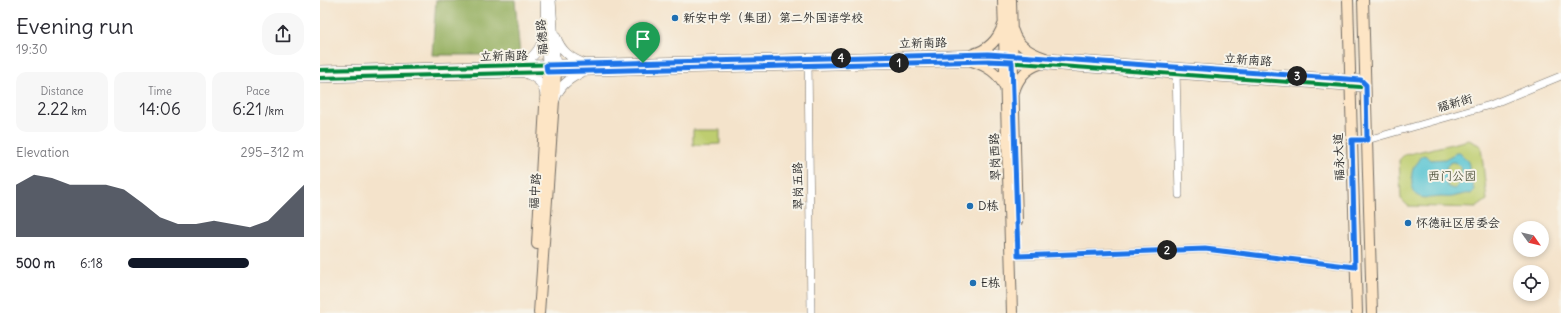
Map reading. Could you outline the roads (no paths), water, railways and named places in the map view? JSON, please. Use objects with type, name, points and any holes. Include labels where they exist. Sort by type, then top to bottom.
[{"type":"main road","name":"翠岗西路","points":[[1003,0],[1008,24]]},
{"type":"main road","name":"翠岗西路","points":[[1011,0],[1008,24],[1012,313]]},
{"type":"main road","name":"福永大道","points":[[1348,0],[1356,313]]},
{"type":"main road","points":[[1363,0],[1372,313]]},
{"type":"main road","points":[[1008,24],[1022,46],[1042,61],[1033,66],[1023,75],[1010,93],[995,72],[973,58],[993,43],[1001,29],[1008,24]]},
{"type":"main road","name":"福中路","points":[[532,313],[545,95],[551,68]]},
{"type":"main road","name":"福中路","points":[[539,313],[553,111],[551,68]]},
{"type":"main road","name":"翠岗西路","points":[[1010,93],[1018,256],[1019,313]]},
{"type":"street","name":"福德路","points":[[545,0],[549,29],[551,68]]},
{"type":"street","name":"福德路","points":[[549,29],[551,0]]},
{"type":"street","points":[[511,66],[522,63],[536,53],[549,29],[562,50],[572,58],[595,67]]},
{"type":"street","name":"立新南路","points":[[320,70],[511,66],[551,68],[1009,58],[1350,83],[1361,80],[1366,85]]},
{"type":"street","name":"翠岗五路","points":[[808,62],[810,313]]},
{"type":"street","points":[[553,111],[556,98],[561,87],[570,78],[595,67]]},
{"type":"street","name":"立新南路","points":[[320,78],[522,73],[551,68]]},
{"type":"street","points":[[1176,70],[1179,195]]},
{"type":"street","points":[[522,73],[536,77],[544,88],[545,95]]},
{"type":"street","name":"福新街","points":[[1352,140],[1367,140],[1490,105],[1561,76]]},
{"type":"street","points":[[1018,256],[1205,249],[1355,267]]},
{"type":"water","points":[[1456,153],[1460,153],[1469,164],[1470,177],[1474,190],[1471,194],[1454,197],[1427,198],[1415,194],[1412,185],[1412,173],[1421,157],[1425,155],[1430,160],[1445,159]],"holes":[[[1451,162],[1459,165],[1462,173],[1460,182],[1454,189],[1448,187],[1446,180],[1446,167]]]},
{"type":"place","name":"新安中学（集团）第二外国语学校","points":[[675,18]]},
{"type":"place","name":"D栋","points":[[970,206]]},
{"type":"place","name":"怀德社区居委会","points":[[1408,223]]},
{"type":"place","name":"E栋","points":[[973,283]]},
{"type":"park label","name":"西门公园","points":[[1452,176]]}]
